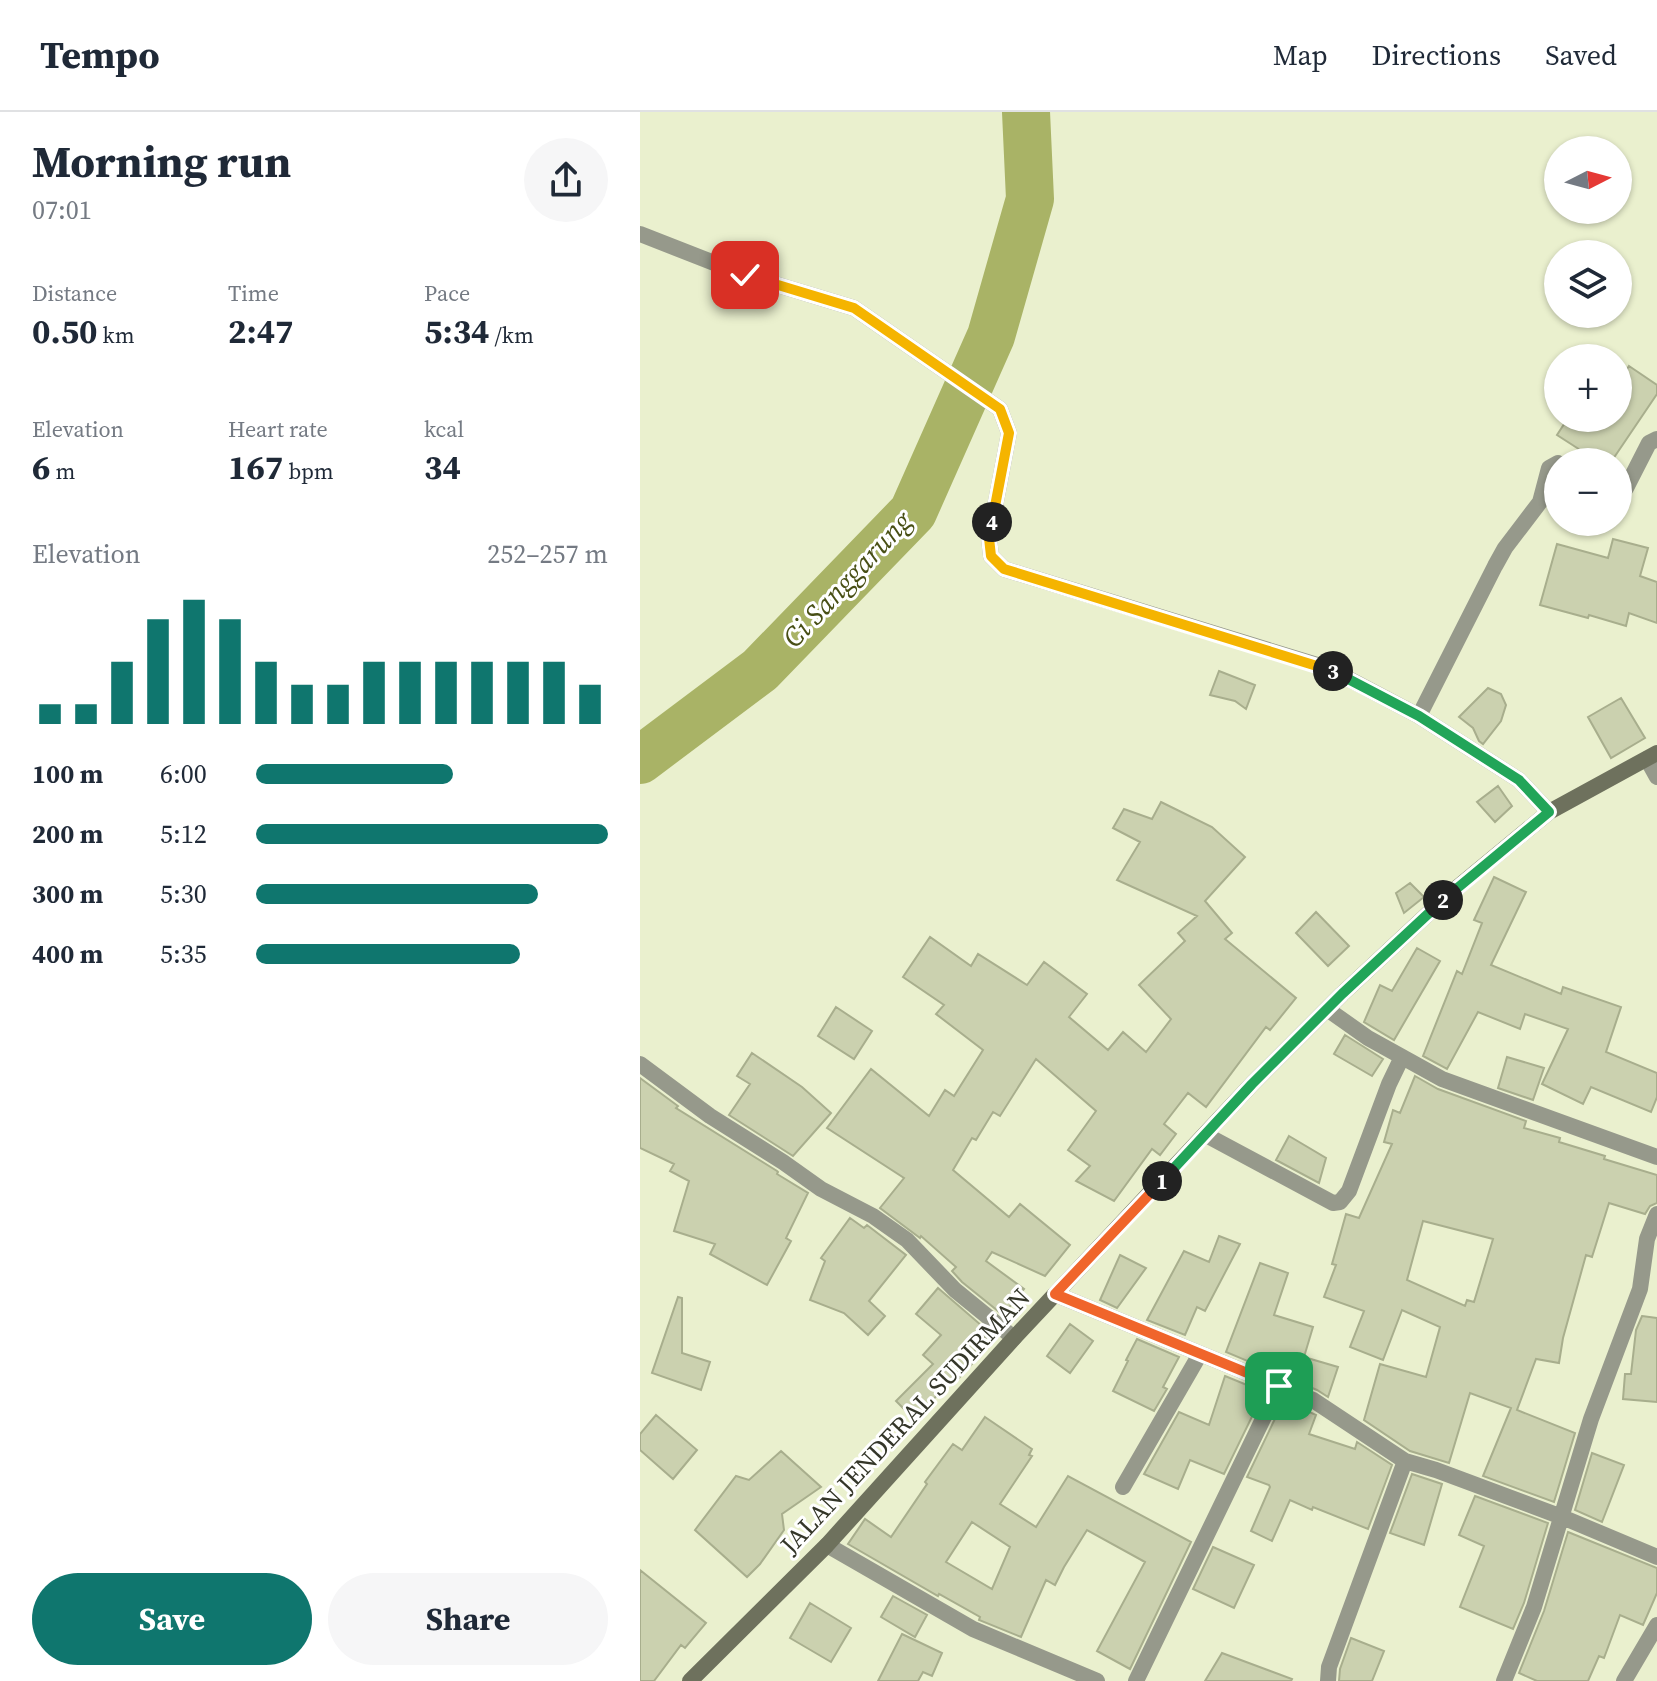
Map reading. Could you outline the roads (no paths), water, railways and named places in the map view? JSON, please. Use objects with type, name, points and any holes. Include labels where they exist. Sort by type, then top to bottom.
[{"type":"main road","name":"JALAN JENDERAL SUDIRMAN","points":[[690,1681],[827,1545],[1055,1294],[1252,1084],[1327,1009],[1446,897],[1549,812],[1652,756]]},
{"type":"street","points":[[640,234],[745,275],[854,308],[1000,409],[1009,433],[989,538],[991,556],[1004,569],[1330,669],[1419,716],[1519,780],[1549,812]]},
{"type":"street","points":[[1632,476],[1649,443],[1657,439]]},
{"type":"street","points":[[1419,716],[1495,566],[1540,502],[1544,487]]},
{"type":"street","points":[[1652,756],[1657,777]]},
{"type":"street","points":[[1327,1009],[1368,1038],[1442,1079],[1657,1157]]},
{"type":"street","points":[[1206,1135],[1333,1203],[1340,1202],[1349,1191],[1402,1057]]},
{"type":"street","points":[[640,1064],[710,1116],[821,1189],[873,1216],[907,1240],[955,1290],[1014,1338]]},
{"type":"street","points":[[1504,1681],[1534,1607],[1591,1419],[1640,1289],[1647,1239],[1657,1214]]},
{"type":"street","points":[[1055,1294],[1313,1400],[1405,1461],[1562,1517],[1657,1557]]},
{"type":"street","points":[[1123,1487],[1200,1354]]},
{"type":"street","points":[[1136,1681],[1279,1386]]},
{"type":"street","points":[[1328,1681],[1329,1667],[1405,1461]]},
{"type":"street","points":[[827,1545],[973,1629],[1097,1681]]},
{"type":"street","points":[[1624,1681],[1657,1625]]},
{"type":"waterway","name":"Ci Sanggarung","points":[[640,760],[760,670],[913,512],[991,336],[1030,199],[1026,112]]}]
